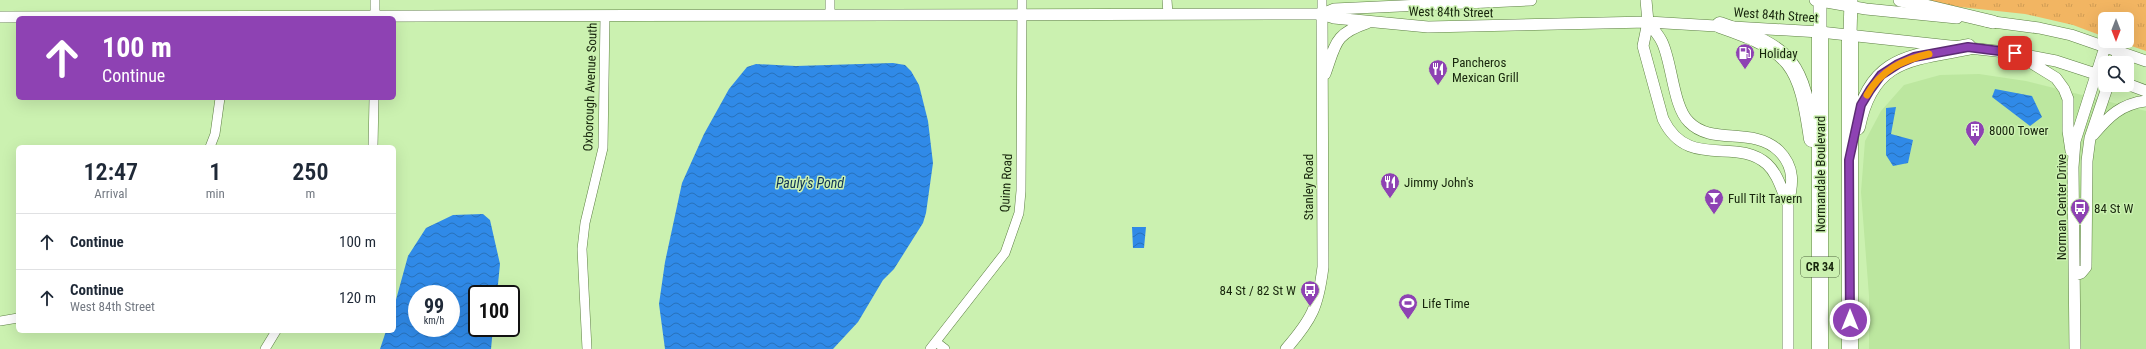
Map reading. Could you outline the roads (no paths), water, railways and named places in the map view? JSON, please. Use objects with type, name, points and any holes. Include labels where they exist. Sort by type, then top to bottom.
[{"type":"highway","points":[[1720,25],[1756,37],[1775,49],[1789,62],[1800,79],[1806,97],[1820,186]]},
{"type":"highway","name":"Normandale Boulevard","points":[[1820,32],[1820,349]]},
{"type":"highway","name":"CR 34","points":[[1850,35],[1850,349]]},
{"type":"highway","points":[[1849,160],[1861,105],[1878,78],[1898,64],[1914,57],[1968,47]]},
{"type":"main road","name":"Normandale Boulevard","points":[[1818,0],[1820,32]]},
{"type":"main road","points":[[1900,0],[1993,22]]},
{"type":"main road","name":"CR 34","points":[[1850,35],[1851,3]]},
{"type":"street","points":[[375,0],[375,16]]},
{"type":"street","points":[[830,0],[830,15]]},
{"type":"street","name":"Quinn Road","points":[[933,345],[1004,253],[1019,213],[1022,0]]},
{"type":"street","points":[[1167,0],[1168,14]]},
{"type":"street","points":[[1322,0],[1322,14]]},
{"type":"street","name":"West 84th Street","points":[[1322,14],[1334,8],[1531,0]]},
{"type":"street","points":[[1646,0],[1648,22],[1643,46],[1663,119],[1668,128],[1684,143],[1695,148],[1748,154],[1759,158],[1774,173],[1788,204]]},
{"type":"street","name":"West 84th Street","points":[[1818,0],[1993,22],[2071,35],[2098,45]]},
{"type":"street","name":"West 84th Street","points":[[396,18],[1022,14],[1322,14],[1334,18],[1370,23],[1428,28],[1481,28],[1648,22],[1820,32],[1968,47],[2015,53],[2056,61],[2098,74]]},
{"type":"street","name":"Stanley Road","points":[[1286,349],[1312,316],[1320,290],[1322,267],[1322,14]]},
{"type":"street","name":"Oxborough Avenue South","points":[[587,349],[582,249],[585,224],[603,148],[605,16]]},
{"type":"street","name":"West 84th Street","points":[[0,18],[16,18]]},
{"type":"street","points":[[1648,22],[1662,41],[1677,96],[1683,114],[1689,122],[1709,132],[1748,136],[1761,139],[1773,146],[1784,156],[1790,168],[1793,183],[1788,204],[1788,349]]},
{"type":"street","points":[[1322,83],[1340,37],[1350,29],[1370,23]]},
{"type":"street","name":"West 84th Street","points":[[2108,48],[2146,60]]},
{"type":"street","points":[[2117,56],[2119,51]]},
{"type":"street","points":[[2015,53],[2056,78],[2064,89],[2068,99],[2068,131],[2073,167]]},
{"type":"street","name":"Norman Center Drive","points":[[2075,349],[2073,167],[2075,141],[2098,83]]},
{"type":"street","points":[[2134,87],[2146,91]]},
{"type":"street","name":"Norman Center Drive","points":[[2075,275],[2081,273],[2086,267],[2087,161],[2090,138],[2106,92]]},
{"type":"street","points":[[211,145],[215,134],[220,100]]},
{"type":"street","points":[[374,100],[374,145]]},
{"type":"street","points":[[2090,138],[2113,112],[2132,103],[2146,101]]},
{"type":"street","points":[[0,321],[16,318]]},
{"type":"street","points":[[265,349],[275,333]]},
{"type":"street","points":[[933,345],[945,349]]},
{"type":"water","name":"Pauly's Pond","points":[[893,63],[905,65],[911,71],[919,85],[928,121],[933,163],[926,213],[923,223],[894,269],[883,280],[858,322],[833,349],[665,349],[659,304],[665,262],[682,183],[704,134],[729,89],[747,67],[756,64],[796,66]]},
{"type":"water","points":[[1995,89],[2032,96],[2042,117],[2030,126],[1992,97]]},
{"type":"water","points":[[1896,107],[1891,134],[1913,140],[1908,163],[1893,166],[1886,155],[1886,108]]},
{"type":"water","points":[[483,214],[490,220],[500,264],[498,285],[468,285],[468,337],[492,337],[491,349],[380,349],[385,333],[396,333],[396,300],[408,256],[426,228],[453,215]]},
{"type":"water","points":[[1132,227],[1146,227],[1144,248],[1133,248]]},
{"type":"place","name":"Holiday","points":[[1745,70]]},
{"type":"place","name":"Pancheros Mexican Grill","points":[[1438,86]]},
{"type":"place","name":"8000 Tower","points":[[1975,147]]},
{"type":"place","name":"Jimmy John's","points":[[1390,199]]},
{"type":"place","name":"Full Tilt Tavern","points":[[1714,215]]},
{"type":"place","name":"84 St W","points":[[2080,225]]},
{"type":"place","name":"84 St / 82 St W","points":[[1310,307]]},
{"type":"place","name":"Life Time","points":[[1408,320]]}]
